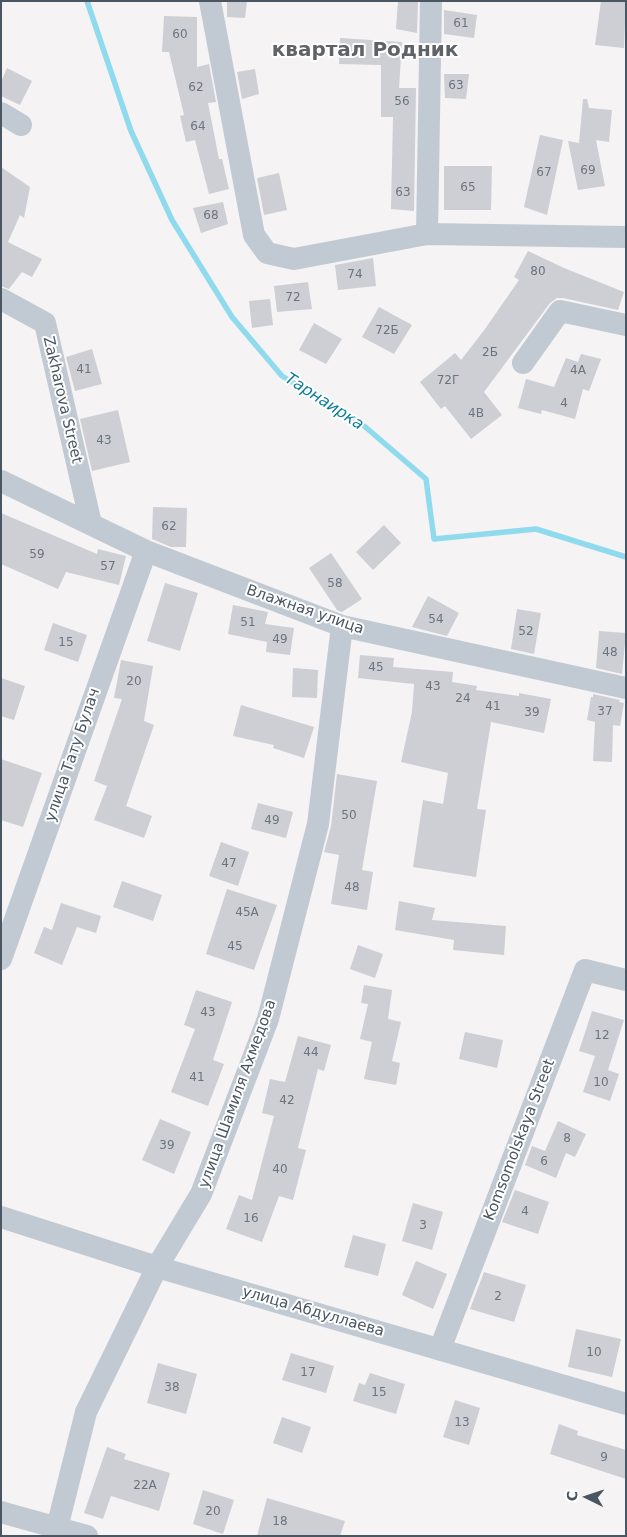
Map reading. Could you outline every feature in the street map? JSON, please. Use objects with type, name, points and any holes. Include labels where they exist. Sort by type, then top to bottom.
[{"type":"street","points":[[210,1],[254,235],[267,253],[294,259],[427,234],[626,237]]},
{"type":"street","points":[[427,234],[431,1]]},
{"type":"street","points":[[1,113],[21,125]]},
{"type":"street","name":"Zakharova Street","points":[[1,299],[44,323],[91,524]]},
{"type":"street","points":[[523,363],[560,311],[626,325]]},
{"type":"street","name":"Влажная улица","points":[[1,481],[146,551],[342,626],[626,688]]},
{"type":"street","name":"улица Тату Булач","points":[[1,959],[146,551]]},
{"type":"street","name":"улица Шамиля Ахмедова","points":[[57,1531],[86,1412],[157,1267],[201,1194],[268,1019],[318,824],[342,626]]},
{"type":"street","name":"Komsomolskaya Street","points":[[440,1349],[585,970],[626,980]]},
{"type":"street","name":"улица Абдуллаева","points":[[1,1217],[157,1267],[626,1404]]},
{"type":"street","points":[[1,1512],[57,1531],[87,1536]]},
{"type":"building","points":[[227,1],[247,1],[245,18],[227,17]]},
{"type":"building","points":[[398,1],[418,1],[417,33],[396,29]]},
{"type":"building","points":[[601,1],[626,1],[624,48],[595,45]]},
{"type":"building","points":[[444,10],[477,15],[474,38],[444,34]]},
{"type":"building","points":[[164,16],[197,17],[197,67],[209,64],[216,102],[208,103],[219,159],[222,159],[229,189],[209,194],[195,140],[186,142],[180,116],[184,115],[169,52],[162,52]]},
{"type":"building","points":[[340,38],[402,42],[399,88],[416,88],[414,211],[391,209],[393,117],[381,117],[381,65],[339,64]]},
{"type":"building","points":[[7,68],[32,81],[20,105],[1,96],[1,82]]},
{"type":"building","points":[[255,69],[259,94],[242,99],[237,72]]},
{"type":"building","points":[[444,74],[469,74],[466,99],[445,98]]},
{"type":"building","points":[[583,99],[587,99],[589,108],[612,110],[609,142],[596,140],[605,186],[578,190],[568,141],[579,143]]},
{"type":"building","points":[[540,135],[563,140],[547,215],[524,207]]},
{"type":"building","points":[[444,166],[492,166],[491,210],[444,210]]},
{"type":"building","points":[[1,167],[30,187],[24,218],[20,215],[8,242],[42,259],[32,277],[22,272],[9,289],[1,286]]},
{"type":"building","points":[[279,173],[287,210],[264,215],[257,178]]},
{"type":"building","points":[[223,202],[228,224],[201,233],[193,208]]},
{"type":"building","points":[[528,251],[624,292],[618,310],[563,298],[557,298],[550,303],[484,392],[502,415],[471,439],[445,406],[441,409],[420,382],[455,353],[461,360],[519,280],[514,277]]},
{"type":"building","points":[[373,258],[376,286],[338,290],[335,265]]},
{"type":"building","points":[[308,282],[312,309],[277,312],[274,286]]},
{"type":"building","points":[[270,299],[273,325],[252,328],[249,301]]},
{"type":"building","points":[[379,307],[412,325],[394,354],[362,337]]},
{"type":"building","points":[[314,323],[342,339],[326,364],[299,350]]},
{"type":"building","points":[[92,349],[102,384],[75,391],[66,357]]},
{"type":"building","points":[[581,354],[601,359],[589,391],[583,389],[575,419],[542,410],[541,414],[518,408],[526,379],[554,387],[566,358],[578,362]]},
{"type":"building","points":[[118,410],[130,462],[92,471],[80,419]]},
{"type":"building","points":[[153,507],[187,508],[186,547],[171,547],[152,539]]},
{"type":"building","points":[[1,513],[97,554],[98,549],[126,556],[119,585],[66,572],[58,589],[1,564]]},
{"type":"building","points":[[384,525],[401,543],[373,570],[356,552]]},
{"type":"building","points":[[331,553],[362,599],[342,612],[337,610],[309,568]]},
{"type":"building","points":[[165,583],[198,593],[180,651],[147,641]]},
{"type":"building","points":[[428,596],[459,613],[447,636],[412,627]]},
{"type":"building","points":[[233,605],[268,612],[265,624],[294,628],[290,655],[266,652],[267,642],[228,634]]},
{"type":"building","points":[[517,609],[541,613],[534,654],[511,649]]},
{"type":"building","points":[[53,623],[87,635],[78,662],[44,650]]},
{"type":"building","points":[[599,631],[626,633],[622,674],[596,668]]},
{"type":"building","points":[[360,655],[394,658],[393,667],[453,672],[452,682],[477,686],[476,690],[519,696],[519,693],[551,699],[544,733],[491,722],[477,809],[486,810],[476,877],[413,867],[423,800],[443,804],[448,773],[401,762],[412,712],[414,684],[358,678]]},
{"type":"building","points":[[121,660],[153,666],[144,721],[154,725],[126,806],[152,816],[144,838],[94,820],[107,786],[94,781],[122,699],[114,698]]},
{"type":"building","points":[[293,668],[318,670],[317,698],[292,697]]},
{"type":"building","points":[[1,678],[25,686],[14,720],[1,716]]},
{"type":"building","points":[[593,694],[620,700],[619,702],[624,703],[620,726],[613,725],[612,762],[593,761],[595,722],[587,720]]},
{"type":"building","points":[[241,705],[314,727],[304,758],[273,748],[274,745],[233,736]]},
{"type":"building","points":[[1,759],[42,773],[23,827],[1,820]]},
{"type":"building","points":[[337,774],[377,781],[362,870],[373,872],[367,910],[331,904],[339,855],[324,852],[331,826]]},
{"type":"building","points":[[258,803],[293,812],[286,838],[251,829]]},
{"type":"building","points":[[221,842],[249,852],[238,886],[209,876]]},
{"type":"building","points":[[122,881],[162,895],[153,921],[113,907]]},
{"type":"building","points":[[227,889],[277,905],[254,970],[206,954]]},
{"type":"building","points":[[399,901],[435,908],[432,920],[506,926],[504,955],[453,950],[454,940],[395,930]]},
{"type":"building","points":[[61,903],[101,916],[96,933],[77,927],[62,965],[34,953],[44,927],[52,930]]},
{"type":"building","points":[[358,945],[383,954],[375,978],[350,969]]},
{"type":"building","points":[[364,985],[392,990],[388,1019],[401,1022],[392,1061],[400,1063],[396,1085],[364,1079],[372,1042],[360,1039],[368,1004],[361,1003]]},
{"type":"building","points":[[196,990],[232,1002],[213,1060],[224,1064],[208,1106],[171,1092],[195,1029],[184,1025]]},
{"type":"building","points":[[592,1011],[624,1020],[608,1070],[619,1074],[610,1101],[583,1092],[595,1056],[579,1051]]},
{"type":"building","points":[[465,1032],[503,1040],[497,1068],[459,1059]]},
{"type":"building","points":[[298,1036],[331,1045],[324,1071],[318,1069],[298,1148],[306,1150],[293,1200],[279,1196],[262,1242],[226,1229],[239,1195],[252,1200],[274,1116],[262,1113],[270,1079],[285,1082]]},
{"type":"building","points":[[160,1119],[191,1132],[174,1174],[142,1160]]},
{"type":"building","points":[[558,1121],[586,1134],[575,1157],[566,1153],[556,1178],[525,1165],[532,1146],[545,1151]]},
{"type":"building","points":[[515,1190],[549,1202],[538,1234],[502,1222]]},
{"type":"building","points":[[413,1203],[443,1212],[432,1250],[402,1241]]},
{"type":"building","points":[[353,1235],[386,1244],[378,1276],[344,1267]]},
{"type":"building","points":[[416,1261],[447,1274],[433,1309],[402,1295]]},
{"type":"building","points":[[484,1272],[526,1285],[514,1322],[470,1309]]},
{"type":"building","points":[[576,1329],[621,1339],[612,1377],[568,1367]]},
{"type":"building","points":[[291,1353],[334,1366],[326,1393],[282,1380]]},
{"type":"building","points":[[158,1363],[197,1374],[186,1414],[147,1403]]},
{"type":"building","points":[[370,1373],[405,1384],[396,1414],[353,1401],[359,1383],[365,1385]]},
{"type":"building","points":[[455,1400],[480,1408],[469,1445],[443,1437]]},
{"type":"building","points":[[282,1417],[311,1427],[302,1453],[273,1443]]},
{"type":"building","points":[[559,1424],[578,1431],[577,1435],[626,1450],[626,1479],[550,1454]]},
{"type":"building","points":[[107,1447],[126,1454],[124,1459],[170,1473],[159,1511],[111,1496],[103,1519],[84,1513]]},
{"type":"building","points":[[203,1490],[234,1500],[223,1534],[193,1524]]},
{"type":"building","points":[[267,1498],[345,1521],[340,1536],[257,1536]]},
{"type":"waterway","name":"Тарнаирка","points":[[87,1],[131,131],[172,220],[232,317],[282,376],[363,425],[426,479],[434,539],[536,529],[626,557]]},
{"type":"district","name":"квартал Родник","points":[[365,51]]}]
